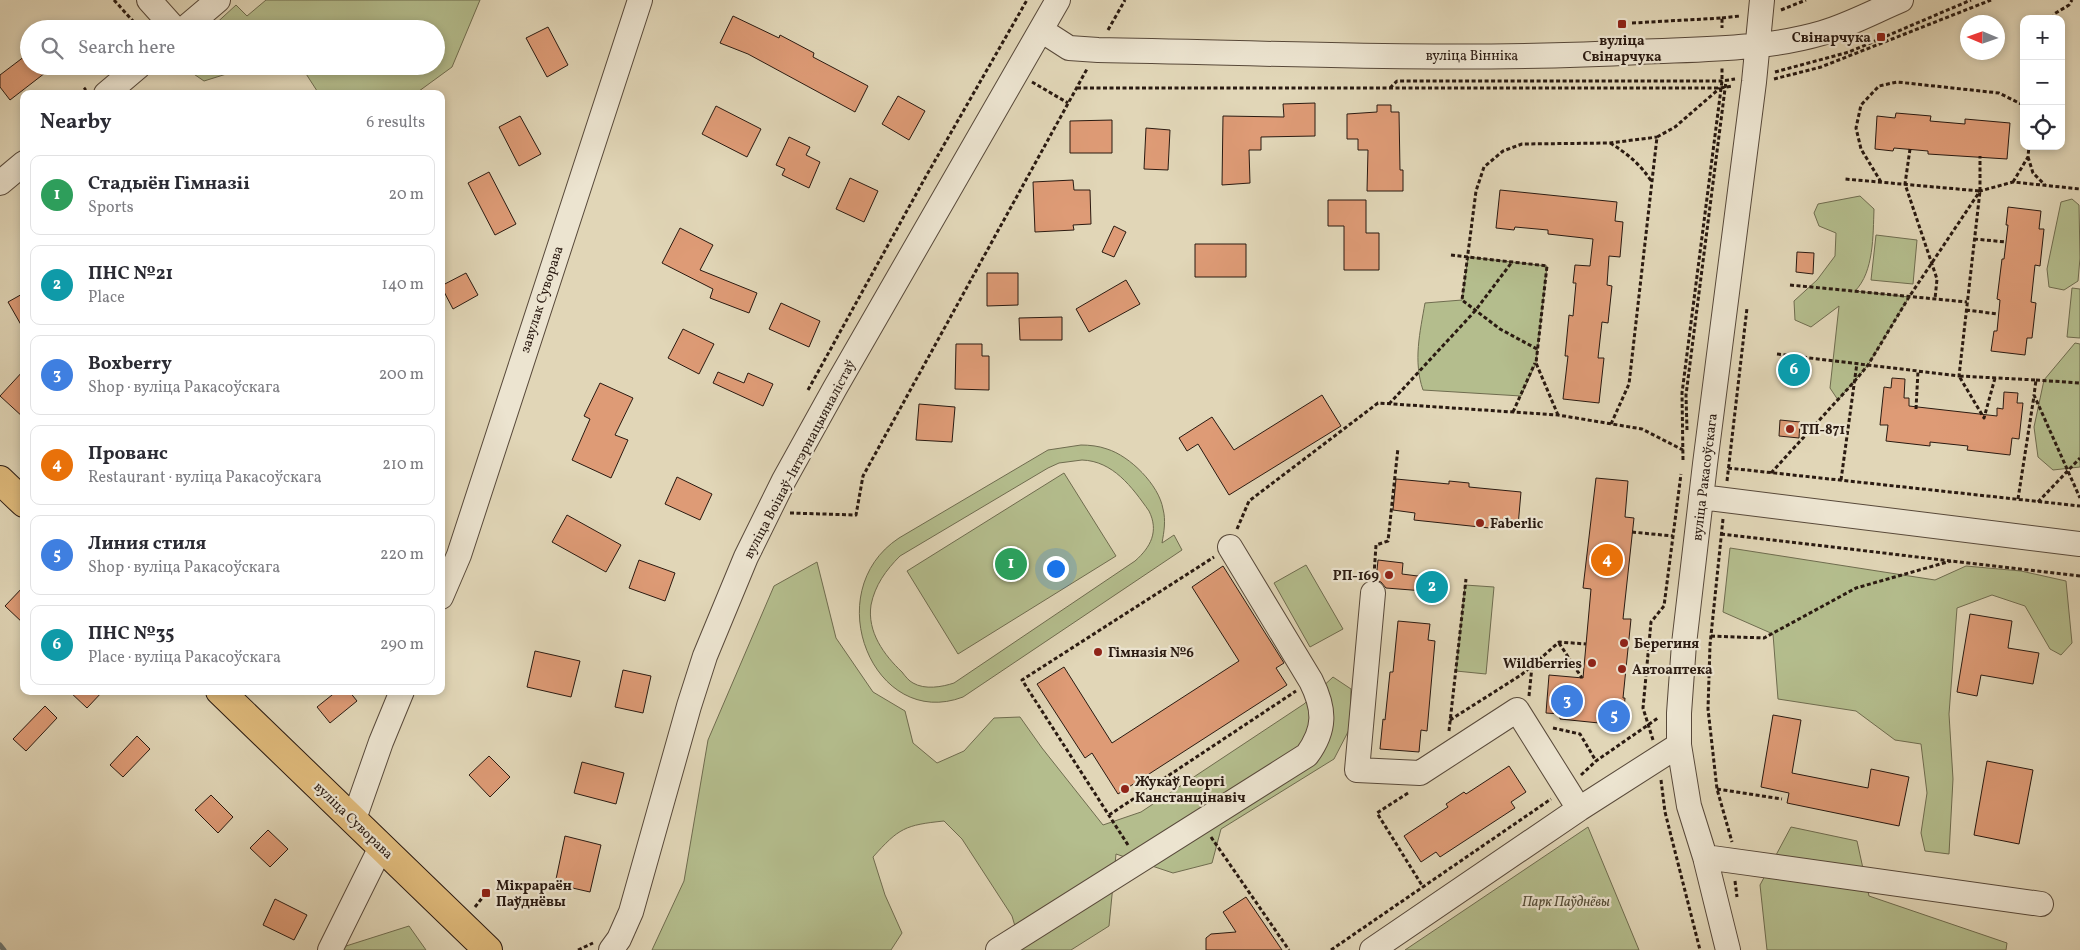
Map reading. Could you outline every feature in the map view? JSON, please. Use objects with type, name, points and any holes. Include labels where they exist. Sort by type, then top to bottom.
[{"type":"main road","points":[[0,480],[20,499]]},
{"type":"main road","name":"вуліца Суворава","points":[[224,695],[488,950]]},
{"type":"street","points":[[149,0],[167,20]]},
{"type":"street","points":[[195,20],[218,0]]},
{"type":"street","name":"завулак Суворава","points":[[445,588],[459,555],[640,0]]},
{"type":"street","name":"вуліца Воінаў-Інтэрнацыяналістаў","points":[[611,950],[619,939],[631,912],[689,706],[706,656],[746,557],[784,480],[835,388],[1058,0]]},
{"type":"street","name":"вуліца Ракасоўскага","points":[[1728,950],[1705,857],[1689,806],[1679,745],[1679,713],[1684,644],[1701,497],[1696,463],[1758,45],[1762,0]]},
{"type":"street","name":"вуліца Вінніка","points":[[1041,30],[1069,48],[1098,50],[1464,56],[1608,54],[1722,48],[1788,41],[1823,33],[1901,0]]},
{"type":"street","points":[[111,90],[128,75]]},
{"type":"street","points":[[0,183],[20,166]]},
{"type":"street","points":[[1701,497],[2080,544]]},
{"type":"street","points":[[998,950],[1307,756],[1317,742],[1321,727],[1320,699],[1230,547]]},
{"type":"street","points":[[1373,593],[1357,770],[1420,773],[1517,710],[1580,809]]},
{"type":"street","points":[[354,820],[381,742],[400,695]]},
{"type":"street","points":[[1372,950],[1580,809],[1679,745]]},
{"type":"street","points":[[330,950],[382,847]]},
{"type":"street","points":[[1705,857],[2041,904]]},
{"type":"path","points":[[114,0],[132,20]]},
{"type":"path","points":[[783,518],[788,513],[856,515],[863,476],[1125,0]]},
{"type":"path","points":[[2054,15],[2069,5],[2072,0]]},
{"type":"path","points":[[1632,23],[1722,18],[1722,81],[1682,393],[1683,462],[2080,506]]},
{"type":"path","points":[[1775,89],[1776,79]]},
{"type":"path","points":[[1677,507],[1696,463],[1686,395],[1726,81]]},
{"type":"path","points":[[1881,182],[1861,149],[1856,128],[1861,105],[1879,86],[1897,82],[1999,93],[2022,105]]},
{"type":"path","points":[[1537,349],[1500,329],[1462,300],[1476,191],[1484,167],[1503,152],[1522,144],[1610,142],[1658,136],[1676,127],[1720,88]]},
{"type":"path","points":[[1611,424],[1628,384],[1658,136]]},
{"type":"path","points":[[1610,142],[1627,153],[1641,166],[1652,183]]},
{"type":"path","points":[[1910,149],[1905,184],[1937,279],[1935,299]]},
{"type":"path","points":[[2028,150],[2033,173],[2046,186]]},
{"type":"path","points":[[1980,156],[1980,191],[1959,376],[1984,418],[1995,378]]},
{"type":"path","points":[[2013,182],[2028,157]]},
{"type":"path","points":[[1845,179],[1980,191],[2013,182],[2080,189]]},
{"type":"path","points":[[1771,473],[1868,365],[1909,296],[1980,191]]},
{"type":"path","points":[[1974,239],[2006,242]]},
{"type":"path","points":[[1452,255],[1547,266],[1536,363],[1513,412]]},
{"type":"path","points":[[1389,404],[1475,311],[1512,262]]},
{"type":"path","points":[[1790,284],[1967,302]]},
{"type":"path","points":[[1738,898],[1731,835],[1717,789],[1708,708],[1711,636],[1721,534],[1748,306]]},
{"type":"path","points":[[1966,310],[1998,314]]},
{"type":"path","points":[[1777,354],[1959,376],[2080,383]]},
{"type":"path","points":[[1536,363],[1558,415]]},
{"type":"path","points":[[1841,480],[1857,363]]},
{"type":"path","points":[[1916,409],[1918,371]]},
{"type":"path","points":[[2018,500],[2036,380]]},
{"type":"path","points":[[2034,395],[2080,498]]},
{"type":"path","points":[[1131,851],[1022,680],[1230,547],[1249,501],[1378,403],[1558,415],[1642,429],[1683,450]]},
{"type":"path","points":[[1373,593],[1376,545],[1388,541],[1398,448]]},
{"type":"path","points":[[2038,502],[2080,458]]},
{"type":"path","points":[[1331,950],[1566,789],[1596,761],[1647,725],[1643,708],[1651,622],[1664,606],[1682,470]]},
{"type":"path","points":[[1632,532],[1673,536]]},
{"type":"path","points":[[1721,534],[2080,576]]},
{"type":"path","points":[[1711,636],[1764,638],[1856,588],[1954,560]]},
{"type":"path","points":[[1446,756],[1466,579]]},
{"type":"path","points":[[1450,720],[1521,675],[1559,642],[1586,644]]},
{"type":"path","points":[[1559,642],[1582,678]]},
{"type":"path","points":[[1528,706],[1532,666]]},
{"type":"path","points":[[1108,815],[1311,681]]},
{"type":"path","points":[[1551,728],[1580,734],[1596,761]]},
{"type":"path","points":[[1717,789],[1782,799]]},
{"type":"path","points":[[1410,791],[1378,813],[1423,887]]},
{"type":"path","points":[[1665,812],[1700,950]]},
{"type":"path","points":[[1200,822],[1289,950]]},
{"type":"green space","points":[[266,0],[480,0],[452,67],[445,72],[445,20],[220,20],[236,5],[247,16]]},
{"type":"green space","points":[[195,75],[223,75],[204,81]]},
{"type":"green space","points":[[307,75],[441,75],[420,90],[316,90]]},
{"type":"green space","points":[[1860,196],[1874,209],[1873,230],[1869,264],[1866,274],[1855,291],[1909,297],[1868,365],[1838,400],[1830,388],[1839,306],[1811,327],[1795,320],[1794,301],[1817,280],[1835,256],[1836,233],[1819,226],[1814,213],[1818,204]]},
{"type":"green space","points":[[2072,199],[2079,205],[2080,258],[2078,281],[2064,290],[2049,287],[2047,269],[2061,202]]},
{"type":"green space","points":[[1876,235],[1917,240],[1913,284],[1871,280]]},
{"type":"green space","points":[[1468,257],[1547,266],[1536,363],[1521,396],[1423,390],[1418,368],[1418,357],[1425,303],[1462,300]]},
{"type":"green space","points":[[2072,288],[2080,289],[2080,338],[2067,337]]},
{"type":"green space","points":[[2075,343],[2080,344],[2080,467],[2053,470],[2038,457],[2034,427],[2044,380]]},
{"type":"green space","points":[[1091,445],[1107,449],[1125,458],[1150,481],[1156,490],[1164,517],[1162,543],[1174,535],[1182,550],[963,697],[931,702],[904,694],[882,676],[867,650],[860,621],[862,590],[875,562],[899,538],[1048,450]],"holes":[[[1082,460],[1093,461],[1112,470],[1121,477],[1149,511],[1153,525],[1152,538],[1141,556],[954,683],[939,687],[923,687],[910,681],[889,658],[878,642],[874,634],[870,615],[871,605],[878,584],[890,567],[900,556],[1048,468],[1059,463]]]},
{"type":"green space","points":[[1064,473],[1116,556],[958,654],[907,571]]},
{"type":"green space","points":[[1730,548],[1935,580],[1966,566],[2021,571],[2066,581],[2072,643],[2061,655],[2050,649],[2025,606],[1992,595],[1957,608],[1949,714],[1953,779],[1949,854],[1925,851],[1921,833],[1927,793],[1921,744],[1895,740],[1856,711],[1778,699],[1773,634],[1723,612]]},
{"type":"green space","points":[[817,562],[836,638],[873,692],[905,711],[913,743],[937,763],[964,751],[994,718],[1020,717],[1103,825],[1141,812],[1304,704],[1333,677],[1351,689],[1350,728],[1334,759],[1221,829],[1212,863],[1173,873],[1116,854],[1109,926],[1071,950],[1022,950],[1012,916],[962,839],[944,821],[920,824],[904,830],[890,840],[873,857],[885,895],[902,933],[891,950],[652,950],[684,881],[708,740],[774,586]]},
{"type":"green space","points":[[1306,565],[1343,629],[1310,647],[1274,583]]},
{"type":"green space","points":[[1465,585],[1494,587],[1486,674],[1456,671]]},
{"type":"green space","name":"Парк Паўднёвы","points":[[1588,827],[1639,950],[1405,950]]},
{"type":"green space","points":[[1791,827],[1857,841],[1869,896],[2007,943],[2006,950],[1767,950],[1760,885]]},
{"type":"green space","points":[[409,926],[426,950],[343,950],[346,946]]},
{"type":"building","points":[[733,16],[779,38],[780,35],[814,53],[813,57],[868,86],[855,112],[748,54],[720,43]]},
{"type":"building","points":[[548,27],[568,65],[547,77],[526,38]]},
{"type":"building","points":[[20,60],[20,75],[42,75],[23,90],[20,90],[20,92],[10,100],[0,87],[0,75]]},
{"type":"building","points":[[898,96],[925,111],[909,140],[882,124]]},
{"type":"building","points":[[1315,103],[1315,136],[1261,137],[1261,150],[1249,150],[1250,183],[1222,185],[1223,116],[1284,117],[1283,104]]},
{"type":"building","points":[[1377,105],[1391,105],[1391,112],[1399,112],[1400,170],[1403,170],[1403,191],[1367,191],[1368,150],[1358,150],[1358,139],[1347,139],[1347,114],[1377,112]]},
{"type":"building","points":[[716,106],[761,129],[747,157],[702,134]]},
{"type":"building","points":[[1896,113],[1931,116],[1930,121],[1965,124],[1965,119],[2010,123],[2007,159],[1928,154],[1928,151],[1894,148],[1893,151],[1875,149],[1877,116],[1895,118]]},
{"type":"building","points":[[520,116],[541,154],[519,166],[499,127]]},
{"type":"building","points":[[1112,120],[1112,153],[1070,153],[1070,121]]},
{"type":"building","points":[[1146,128],[1170,130],[1168,170],[1144,169]]},
{"type":"building","points":[[789,137],[810,147],[806,155],[820,162],[809,188],[782,175],[785,169],[776,165]]},
{"type":"building","points":[[489,172],[516,224],[495,235],[468,183]]},
{"type":"building","points":[[850,178],[878,191],[864,222],[836,209]]},
{"type":"building","points":[[1073,180],[1074,190],[1090,190],[1091,224],[1073,225],[1074,230],[1035,232],[1033,182]]},
{"type":"building","points":[[1500,190],[1617,202],[1615,221],[1623,222],[1620,257],[1609,256],[1607,285],[1612,286],[1608,323],[1602,322],[1598,358],[1604,358],[1599,403],[1563,399],[1568,356],[1565,356],[1569,315],[1573,316],[1576,283],[1573,283],[1575,265],[1590,266],[1593,239],[1548,234],[1548,230],[1515,227],[1514,230],[1496,228]]},
{"type":"building","points":[[1328,200],[1366,200],[1366,233],[1379,233],[1379,270],[1344,270],[1344,226],[1328,226]]},
{"type":"building","points":[[2008,207],[2041,211],[2039,229],[2044,229],[2040,266],[2035,265],[2031,302],[2036,303],[2032,338],[2027,338],[2025,355],[1991,351],[1994,331],[1997,331],[2000,300],[1997,299],[2002,259],[2004,259]]},
{"type":"building","points":[[1114,226],[1126,232],[1114,257],[1102,252]]},
{"type":"building","points":[[680,228],[713,245],[700,270],[757,293],[749,313],[710,298],[713,289],[662,263]]},
{"type":"building","points":[[1195,244],[1246,244],[1246,277],[1195,277]]},
{"type":"building","points":[[1797,252],[1814,253],[1813,274],[1796,272]]},
{"type":"building","points":[[466,273],[478,295],[453,309],[445,294],[445,284]]},
{"type":"building","points":[[987,273],[1018,273],[1018,305],[987,306]]},
{"type":"building","points":[[1126,280],[1140,304],[1089,332],[1076,309]]},
{"type":"building","points":[[20,295],[20,323],[8,302]]},
{"type":"building","points":[[781,303],[820,321],[809,347],[769,329]]},
{"type":"building","points":[[1062,317],[1062,340],[1020,340],[1019,318]]},
{"type":"building","points":[[683,329],[714,344],[699,374],[668,358]]},
{"type":"building","points":[[956,344],[982,344],[982,356],[989,356],[989,390],[955,389]]},
{"type":"building","points":[[1786,361],[1804,363],[1803,378],[1784,377]]},
{"type":"building","points":[[718,372],[744,383],[748,373],[773,384],[763,406],[713,383]]},
{"type":"building","points":[[20,374],[20,414],[0,396]]},
{"type":"building","points":[[1892,378],[1905,379],[1904,398],[1909,398],[1909,406],[1997,416],[1997,408],[2003,409],[2004,392],[2018,393],[2017,403],[2023,403],[2019,439],[2012,438],[2010,455],[1967,450],[1968,446],[1930,442],[1930,446],[1886,441],[1888,425],[1880,425],[1884,387],[1891,388]]},
{"type":"building","points":[[600,383],[633,398],[615,435],[628,440],[611,478],[572,460],[590,419],[584,416]]},
{"type":"building","points":[[1322,395],[1341,426],[1229,495],[1198,444],[1187,451],[1179,438],[1212,417],[1234,450]]},
{"type":"building","points":[[919,404],[955,407],[952,442],[916,440]]},
{"type":"building","name":"ТП-871","points":[[1780,420],[1800,422],[1799,438],[1779,436]]},
{"type":"building","points":[[677,477],[712,494],[700,520],[665,504]]},
{"type":"building","points":[[1596,478],[1628,481],[1625,517],[1634,518],[1623,619],[1631,619],[1623,698],[1625,698],[1623,720],[1600,718],[1599,723],[1560,719],[1560,714],[1546,713],[1549,675],[1583,678],[1591,589],[1583,588]]},
{"type":"building","points":[[1396,479],[1449,484],[1449,481],[1469,483],[1469,487],[1521,492],[1518,526],[1500,524],[1499,529],[1414,520],[1415,513],[1393,510]]},
{"type":"building","points":[[567,515],[621,545],[606,572],[552,542]]},
{"type":"building","points":[[639,560],[675,573],[665,601],[629,588]]},
{"type":"building","points":[[1378,560],[1403,563],[1402,574],[1441,579],[1438,597],[1423,595],[1424,591],[1386,588],[1381,582],[1376,580]]},
{"type":"building","points":[[1223,566],[1284,663],[1276,668],[1287,685],[1118,794],[1092,753],[1085,758],[1037,684],[1064,667],[1112,743],[1239,661],[1192,587]]},
{"type":"building","points":[[20,590],[20,620],[5,606]]},
{"type":"building","points":[[1970,614],[2012,621],[2008,648],[2039,653],[2033,684],[1981,675],[1977,696],[1957,692]]},
{"type":"building","points":[[1398,621],[1430,624],[1428,640],[1435,641],[1427,731],[1421,730],[1419,752],[1380,749],[1390,672],[1393,672]]},
{"type":"building","points":[[535,651],[580,661],[571,697],[527,687]]},
{"type":"building","points":[[623,670],[651,676],[643,713],[615,707]]},
{"type":"building","points":[[73,695],[99,695],[87,708]]},
{"type":"building","points":[[332,695],[352,695],[357,701],[330,723],[317,707]]},
{"type":"building","points":[[45,706],[57,718],[26,751],[13,739]]},
{"type":"building","points":[[1773,715],[1801,720],[1792,773],[1868,788],[1871,769],[1909,777],[1899,826],[1787,803],[1789,793],[1761,787]]},
{"type":"building","points":[[137,736],[150,749],[123,777],[110,765]]},
{"type":"building","points":[[489,756],[510,777],[490,797],[469,775]]},
{"type":"building","points":[[1987,761],[2033,770],[2019,844],[1974,835]]},
{"type":"building","points":[[582,762],[624,773],[616,804],[574,793]]},
{"type":"building","points":[[1509,766],[1526,792],[1511,802],[1515,808],[1440,857],[1436,852],[1421,862],[1404,836],[1448,807],[1446,804],[1464,792],[1466,794]]},
{"type":"building","points":[[211,795],[233,817],[218,833],[195,810]]},
{"type":"building","points":[[268,830],[288,849],[270,867],[250,848]]},
{"type":"building","points":[[565,836],[601,845],[590,892],[555,884]]},
{"type":"building","points":[[1246,897],[1282,950],[1206,950],[1206,938],[1211,934],[1236,932],[1223,912]]},
{"type":"building","points":[[275,899],[307,915],[294,940],[263,925]]},
{"type":"waterway","points":[[0,945],[4,950]]},
{"type":"place","name":"вуліца Свінарчука","points":[[1622,24]]},
{"type":"place","name":"Свінарчука","points":[[1881,37]]},
{"type":"place","name":"ПНС №35","points":[[1794,370]]},
{"type":"place","name":"ТП-871","points":[[1790,429]]},
{"type":"place","name":"Faberlic","points":[[1480,523]]},
{"type":"place","name":"Прованс","points":[[1607,560]]},
{"type":"place","name":"Стадыён Гімназіі","points":[[1011,564]]},
{"type":"place","name":"РП-169","points":[[1389,575]]},
{"type":"place","name":"ПНС №21","points":[[1432,587]]},
{"type":"place","name":"Берегиня","points":[[1624,643]]},
{"type":"place","name":"Гімназія №6","points":[[1098,652]]},
{"type":"place","name":"Wildberries","points":[[1592,663]]},
{"type":"place","name":"Автоаптека","points":[[1622,669]]},
{"type":"place","name":"Boxberry","points":[[1567,701]]},
{"type":"place","name":"Линия стиля","points":[[1614,716]]},
{"type":"place","name":"Жукаў Георгі Канстанцінавіч","points":[[1125,789]]},
{"type":"place","name":"Мікрараён Паўднёвы","points":[[486,893]]}]
